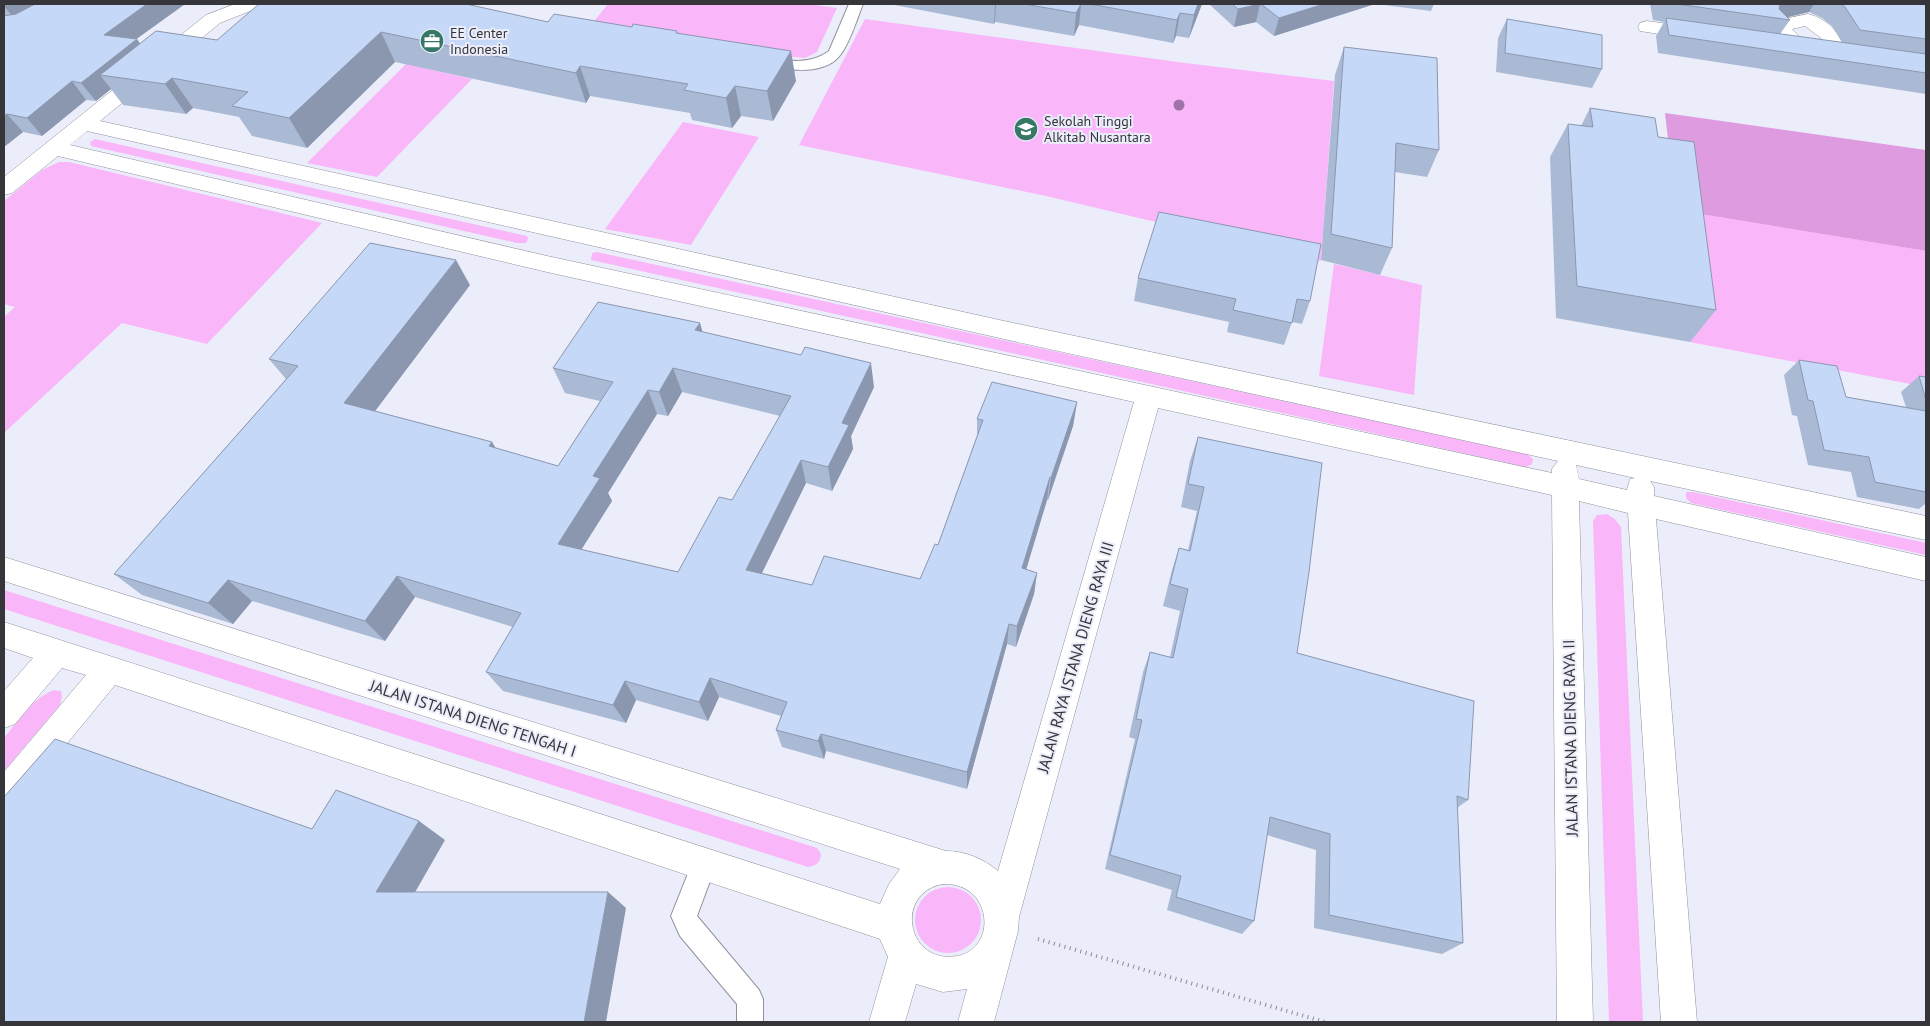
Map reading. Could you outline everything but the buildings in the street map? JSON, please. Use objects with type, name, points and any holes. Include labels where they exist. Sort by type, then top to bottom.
[{"type":"street","points":[[4,188],[213,18],[251,4]]},
{"type":"street","points":[[1650,46],[1646,19],[1716,37]]},
{"type":"street","points":[[1775,45],[1823,52]]},
{"type":"street","points":[[83,124],[570,234],[1564,453],[1926,528]]},
{"type":"street","points":[[54,148],[548,264],[1565,487],[1926,569]]},
{"type":"street","points":[[548,264],[570,234]]},
{"type":"street","name":"JALAN RAYA ISTANA DIENG RAYA III","points":[[976,1022],[998,932],[1149,396]]},
{"type":"street","name":"JALAN ISTANA DIENG RAYA II","points":[[1564,453],[1575,1022]]},
{"type":"street","points":[[1639,468],[1679,1022]]},
{"type":"street","name":"JALAN ISTANA DIENG TENGAH I","points":[[4,569],[943,866]]},
{"type":"street","points":[[4,635],[704,865],[901,941],[917,966],[931,973],[961,974],[975,968],[987,958],[998,932],[998,902],[990,886],[976,874],[960,867],[943,866],[927,870],[913,880],[902,894],[896,909],[901,941],[887,1022]]},
{"type":"street","points":[[4,714],[57,652]]},
{"type":"street","points":[[4,796],[110,669]]},
{"type":"lane","points":[[757,60],[797,66],[811,65],[824,61],[835,53],[856,4]]},
{"type":"lane","points":[[704,865],[684,916],[689,927],[750,999],[750,1022]]},
{"type":"path","points":[[1033,937],[1324,1022]]},
{"type":"shaded area","points":[[608,4],[808,4],[837,8],[817,52],[805,58],[601,26],[595,20]]},
{"type":"shaded area","points":[[865,19],[1185,63],[1334,81],[1321,261],[1046,196],[799,145]]},
{"type":"shaded area","points":[[406,64],[472,79],[377,177],[307,163]]},
{"type":"shaded area","points":[[1665,113],[1926,150],[1926,251],[1676,210]]},
{"type":"shaded area","points":[[683,122],[759,137],[691,245],[605,229]]},
{"type":"shaded area","points":[[95,139],[527,236],[528,239],[526,243],[517,243],[91,146],[90,142]]},
{"type":"shaded area","points":[[59,162],[69,162],[322,223],[207,344],[122,323],[4,433],[4,317],[15,307],[4,304],[4,201],[42,170]]},
{"type":"shaded area","points":[[1676,210],[1926,251],[1926,387],[1690,342]]},
{"type":"shaded area","points":[[597,252],[1527,454],[1533,459],[1532,464],[1526,467],[591,260],[592,253]]},
{"type":"shaded area","points":[[1334,264],[1422,285],[1414,395],[1319,376]]},
{"type":"shaded area","points":[[1686,492],[1926,543],[1926,555],[1691,503],[1686,498]]},
{"type":"shaded area","points":[[1607,514],[1615,519],[1621,527],[1643,1022],[1609,1022],[1593,521],[1597,515]]},
{"type":"shaded area","points":[[4,590],[817,848],[821,854],[820,860],[808,867],[4,609]]},
{"type":"shaded area","points":[[54,690],[61,691],[60,705],[4,771],[4,738],[32,704]]},
{"type":"shaded area","points":[[942,887],[954,887],[966,892],[976,902],[981,914],[979,933],[966,948],[954,953],[942,953],[930,948],[920,938],[915,926],[915,914],[920,902],[930,892]]},
{"type":"place","name":"EE Center Indonesia","points":[[432,41]]},
{"type":"place","name":"Sekolah Tinggi Alkitab Nusantara","points":[[1026,129]]}]
